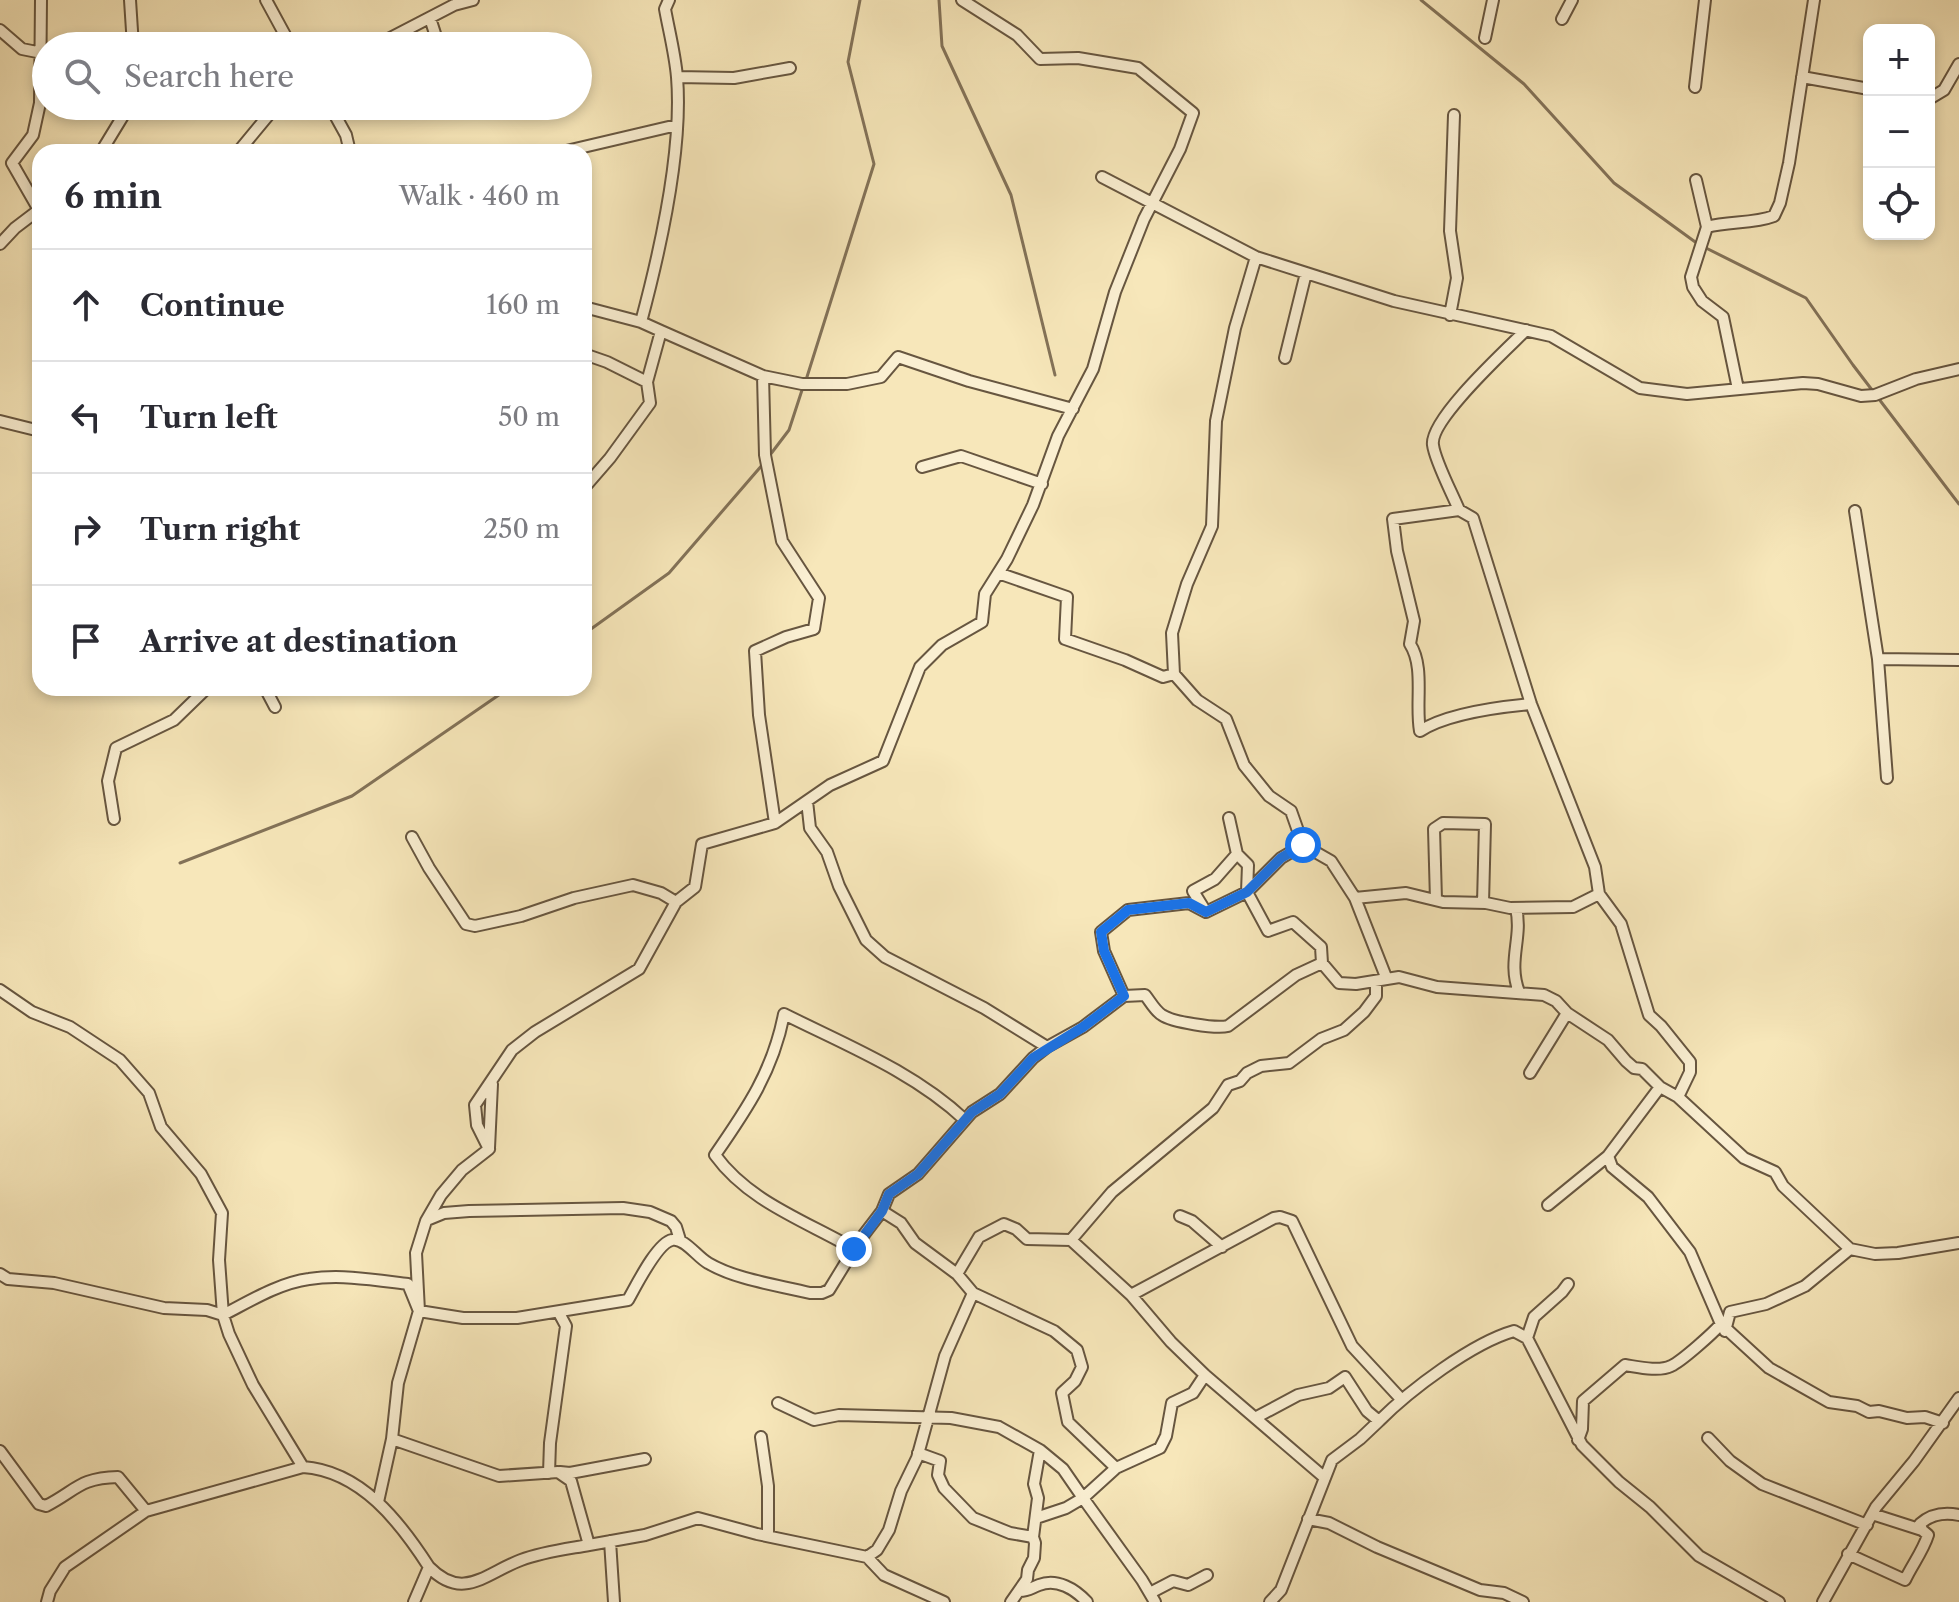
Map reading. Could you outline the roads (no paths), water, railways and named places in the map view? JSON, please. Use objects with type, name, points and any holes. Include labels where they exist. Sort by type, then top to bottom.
[{"type":"street","points":[[41,0],[42,32]]},
{"type":"street","points":[[130,0],[132,32]]},
{"type":"street","points":[[266,0],[283,32]]},
{"type":"street","points":[[402,32],[454,5],[473,0]]},
{"type":"street","points":[[641,322],[657,265],[677,125],[677,77],[665,9],[669,0]]},
{"type":"street","points":[[489,1149],[477,1125],[475,1105],[512,1050],[535,1032],[639,969],[676,902],[695,887],[702,844],[775,823],[830,785],[883,761],[920,667],[942,645],[982,622],[985,594],[1033,505],[1058,436],[1093,369],[1115,292],[1144,219],[1180,149],[1193,113],[1138,68],[1078,58],[1040,59],[1017,35],[962,0]]},
{"type":"street","points":[[1485,38],[1493,0]]},
{"type":"street","points":[[1562,19],[1572,0]]},
{"type":"street","points":[[1695,87],[1705,0]]},
{"type":"street","points":[[1707,227],[1774,216],[1789,163],[1814,0]]},
{"type":"street","points":[[430,18],[434,32]]},
{"type":"street","points":[[0,30],[22,49],[32,51]]},
{"type":"street","points":[[1934,96],[1944,90],[1959,62]]},
{"type":"street","points":[[677,77],[734,78],[790,68]]},
{"type":"street","points":[[1802,77],[1863,88]]},
{"type":"street","points":[[1450,315],[1457,278],[1450,231],[1454,115]]},
{"type":"street","points":[[32,196],[12,163],[33,135],[36,120]]},
{"type":"street","points":[[106,144],[120,120]]},
{"type":"street","points":[[245,144],[264,120]]},
{"type":"street","points":[[338,120],[348,144]]},
{"type":"street","points":[[592,145],[677,125]]},
{"type":"street","points":[[1102,177],[1256,257],[1394,301],[1526,330],[1563,342],[1640,388],[1687,394],[1803,383],[1861,396],[1875,395],[1916,379],[1959,369]]},
{"type":"street","points":[[1696,180],[1707,227],[1691,277],[1693,287],[1702,301],[1723,317],[1738,389]]},
{"type":"street","points":[[0,244],[32,216]]},
{"type":"street","points":[[1071,1240],[1112,1192],[1213,1108],[1228,1085],[1240,1081],[1247,1073],[1261,1066],[1289,1063],[1321,1039],[1344,1030],[1376,996],[1381,979],[1355,898],[1331,861],[1303,845],[1291,811],[1269,796],[1244,765],[1226,719],[1197,700],[1174,674],[1172,633],[1187,584],[1212,526],[1216,421],[1235,328],[1256,257]]},
{"type":"street","points":[[1285,358],[1306,273]]},
{"type":"street","points":[[592,309],[641,322],[763,376],[805,384],[847,384],[881,377],[898,357],[969,381],[1073,409]]},
{"type":"street","points":[[1459,510],[1433,445],[1435,429],[1483,373],[1526,330]]},
{"type":"street","points":[[592,479],[650,403],[647,382],[661,331]]},
{"type":"street","points":[[592,357],[647,382]]},
{"type":"street","points":[[763,376],[766,460],[782,541],[819,598],[814,629],[755,651],[759,715],[775,823]]},
{"type":"street","points":[[0,421],[32,429]]},
{"type":"street","points":[[922,467],[961,456],[1042,484]]},
{"type":"street","points":[[1531,704],[1500,706],[1420,731],[1417,711],[1418,656],[1410,644],[1414,621],[1397,551],[1393,519],[1459,510],[1473,518],[1531,704],[1595,867],[1599,894],[1621,924],[1649,1015],[1690,1062],[1690,1072],[1678,1097]]},
{"type":"street","points":[[1855,511],[1878,659],[1887,778]]},
{"type":"street","points":[[998,573],[1067,597],[1065,639],[1163,677],[1174,674]]},
{"type":"street","points":[[1878,659],[1959,660]]},
{"type":"street","points":[[114,819],[108,781],[116,748],[174,720],[199,696]]},
{"type":"street","points":[[269,696],[275,707]]},
{"type":"street","points":[[807,801],[810,828],[827,852],[839,886],[866,940],[885,957],[984,1008],[1047,1047]]},
{"type":"street","points":[[1229,818],[1237,854],[1248,865],[1247,892],[1268,931],[1293,922],[1321,947],[1322,963],[1339,983],[1399,977],[1437,987],[1544,995],[1608,1040],[1634,1068],[1642,1069],[1660,1087],[1678,1097],[1744,1158],[1775,1172],[1783,1186],[1850,1249],[1875,1254],[1898,1253],[1959,1243]]},
{"type":"street","points":[[1436,900],[1434,829],[1443,823],[1485,824],[1483,903]]},
{"type":"street","points":[[412,837],[466,924],[475,926],[633,885],[661,893],[676,902]]},
{"type":"street","points":[[1206,912],[1247,892],[1281,858],[1303,845]]},
{"type":"street","points":[[1206,912],[1193,891],[1215,879],[1237,854]]},
{"type":"street","points":[[1355,898],[1406,893],[1436,900],[1516,908],[1573,907],[1599,894]]},
{"type":"street","points":[[1124,996],[1104,951],[1101,932],[1128,910],[1189,903],[1206,912]]},
{"type":"street","points":[[1516,908],[1519,921],[1513,965],[1519,992]]},
{"type":"street","points":[[426,1221],[444,1213],[469,1211],[623,1208],[650,1212],[671,1221],[680,1240],[696,1255],[720,1269],[810,1293],[822,1293],[829,1290],[882,1211],[889,1194],[918,1174],[972,1112],[1000,1094],[1047,1047],[1083,1027],[1124,996],[1145,995],[1162,1015],[1222,1028],[1296,975],[1322,963]]},
{"type":"street","points":[[0,990],[32,1012],[70,1027],[120,1060],[149,1093],[161,1127],[201,1174],[222,1213],[219,1260],[223,1315],[253,1385],[303,1467]]},
{"type":"street","points":[[1530,1073],[1567,1013]]},
{"type":"street","points":[[854,1249],[814,1226],[787,1215],[730,1175],[715,1155],[748,1108],[769,1068],[784,1014],[853,1045],[930,1092],[965,1120]]},
{"type":"street","points":[[378,1502],[392,1439],[398,1383],[419,1311],[416,1253],[426,1221],[441,1195],[462,1170],[489,1149],[492,1082]]},
{"type":"street","points":[[1548,1205],[1608,1156],[1660,1087]]},
{"type":"street","points":[[1608,1156],[1612,1167],[1648,1197],[1690,1252],[1723,1327],[1769,1368],[1829,1402],[1907,1418],[1925,1417],[1943,1423]]},
{"type":"street","points":[[882,1211],[901,1223],[915,1243],[957,1274],[973,1293],[1054,1331],[1077,1350],[1082,1367],[1075,1381],[1062,1393],[1068,1422],[1116,1468]]},
{"type":"street","points":[[1180,1216],[1192,1221],[1222,1247]]},
{"type":"street","points":[[1131,1295],[1274,1218],[1292,1221],[1352,1346],[1401,1399]]},
{"type":"street","points":[[957,1274],[979,1237],[1004,1224],[1027,1239],[1071,1240],[1131,1295],[1171,1342],[1205,1375],[1325,1478]]},
{"type":"street","points":[[419,1311],[463,1318],[517,1318],[628,1300],[657,1251],[667,1241],[680,1240]]},
{"type":"street","points":[[1578,1440],[1582,1429],[1583,1401],[1625,1365],[1657,1369],[1670,1367],[1723,1327],[1730,1312],[1766,1304],[1805,1286],[1850,1249]]},
{"type":"street","points":[[0,1274],[8,1279],[54,1283],[164,1308],[207,1310],[223,1315],[267,1292],[308,1279],[366,1278],[408,1284],[419,1311]]},
{"type":"street","points":[[1527,1338],[1534,1317],[1568,1284]]},
{"type":"street","points":[[867,1557],[877,1550],[889,1530],[901,1491],[918,1453],[945,1356],[973,1293]]},
{"type":"street","points":[[554,1472],[550,1443],[566,1326],[559,1313]]},
{"type":"street","points":[[1270,1602],[1281,1590],[1332,1460],[1373,1429],[1401,1399],[1480,1345],[1514,1331],[1527,1338],[1547,1381],[1559,1396],[1578,1440],[1619,1482],[1650,1507],[1699,1556],[1779,1602]]},
{"type":"street","points":[[1036,1518],[1066,1508],[1083,1498],[1116,1468],[1160,1448],[1166,1436],[1172,1403],[1193,1393],[1205,1375]]},
{"type":"street","points":[[1255,1418],[1298,1395],[1329,1388],[1345,1377],[1367,1411],[1379,1421]]},
{"type":"street","points":[[1823,1602],[1872,1514],[1959,1399]]},
{"type":"street","points":[[778,1403],[814,1420],[839,1415],[951,1418],[999,1427],[1040,1450],[1063,1469],[1152,1598],[1173,1581],[1188,1585],[1207,1575]]},
{"type":"street","points":[[761,1437],[768,1486],[768,1536]]},
{"type":"street","points":[[1708,1438],[1730,1461],[1762,1484],[1867,1525]]},
{"type":"street","points":[[392,1439],[499,1476],[570,1473],[645,1459]]},
{"type":"street","points":[[1011,1602],[1027,1579],[1034,1558],[1038,1498],[1034,1484],[1040,1450]]},
{"type":"street","points":[[0,1451],[39,1504],[46,1506],[72,1488],[94,1478],[118,1477],[146,1511]]},
{"type":"street","points":[[918,1453],[940,1461],[938,1475],[944,1488],[973,1518],[1010,1533],[1033,1537]]},
{"type":"street","points":[[49,1601],[65,1567],[146,1511],[303,1467],[322,1468],[363,1489],[407,1532],[429,1567],[441,1579],[466,1585],[520,1560],[645,1535],[698,1518],[867,1557],[884,1575],[944,1602]]},
{"type":"street","points":[[554,1472],[571,1481],[589,1545]]},
{"type":"street","points":[[1922,1530],[1920,1524],[1928,1517],[1948,1513],[1959,1515]]},
{"type":"street","points":[[1848,1554],[1905,1580],[1928,1535],[1922,1530],[1872,1514]]},
{"type":"street","points":[[1308,1519],[1329,1523],[1490,1597],[1504,1593],[1523,1602]]},
{"type":"street","points":[[610,1541],[614,1602]]},
{"type":"street","points":[[414,1602],[429,1567]]},
{"type":"street","points":[[1020,1591],[1043,1583],[1061,1585],[1071,1588],[1087,1602]]},
{"type":"waterway","points":[[806,380],[874,164],[848,62],[860,0]]},
{"type":"waterway","points":[[939,0],[942,46],[1011,195],[1055,375]]},
{"type":"waterway","points":[[1421,0],[1524,84],[1614,183],[1698,244],[1806,298],[1959,504]]},
{"type":"waterway","points":[[770,455],[789,430],[803,387]]},
{"type":"waterway","points":[[592,628],[669,573],[763,464]]},
{"type":"waterway","points":[[180,863],[352,796],[497,696]]}]
